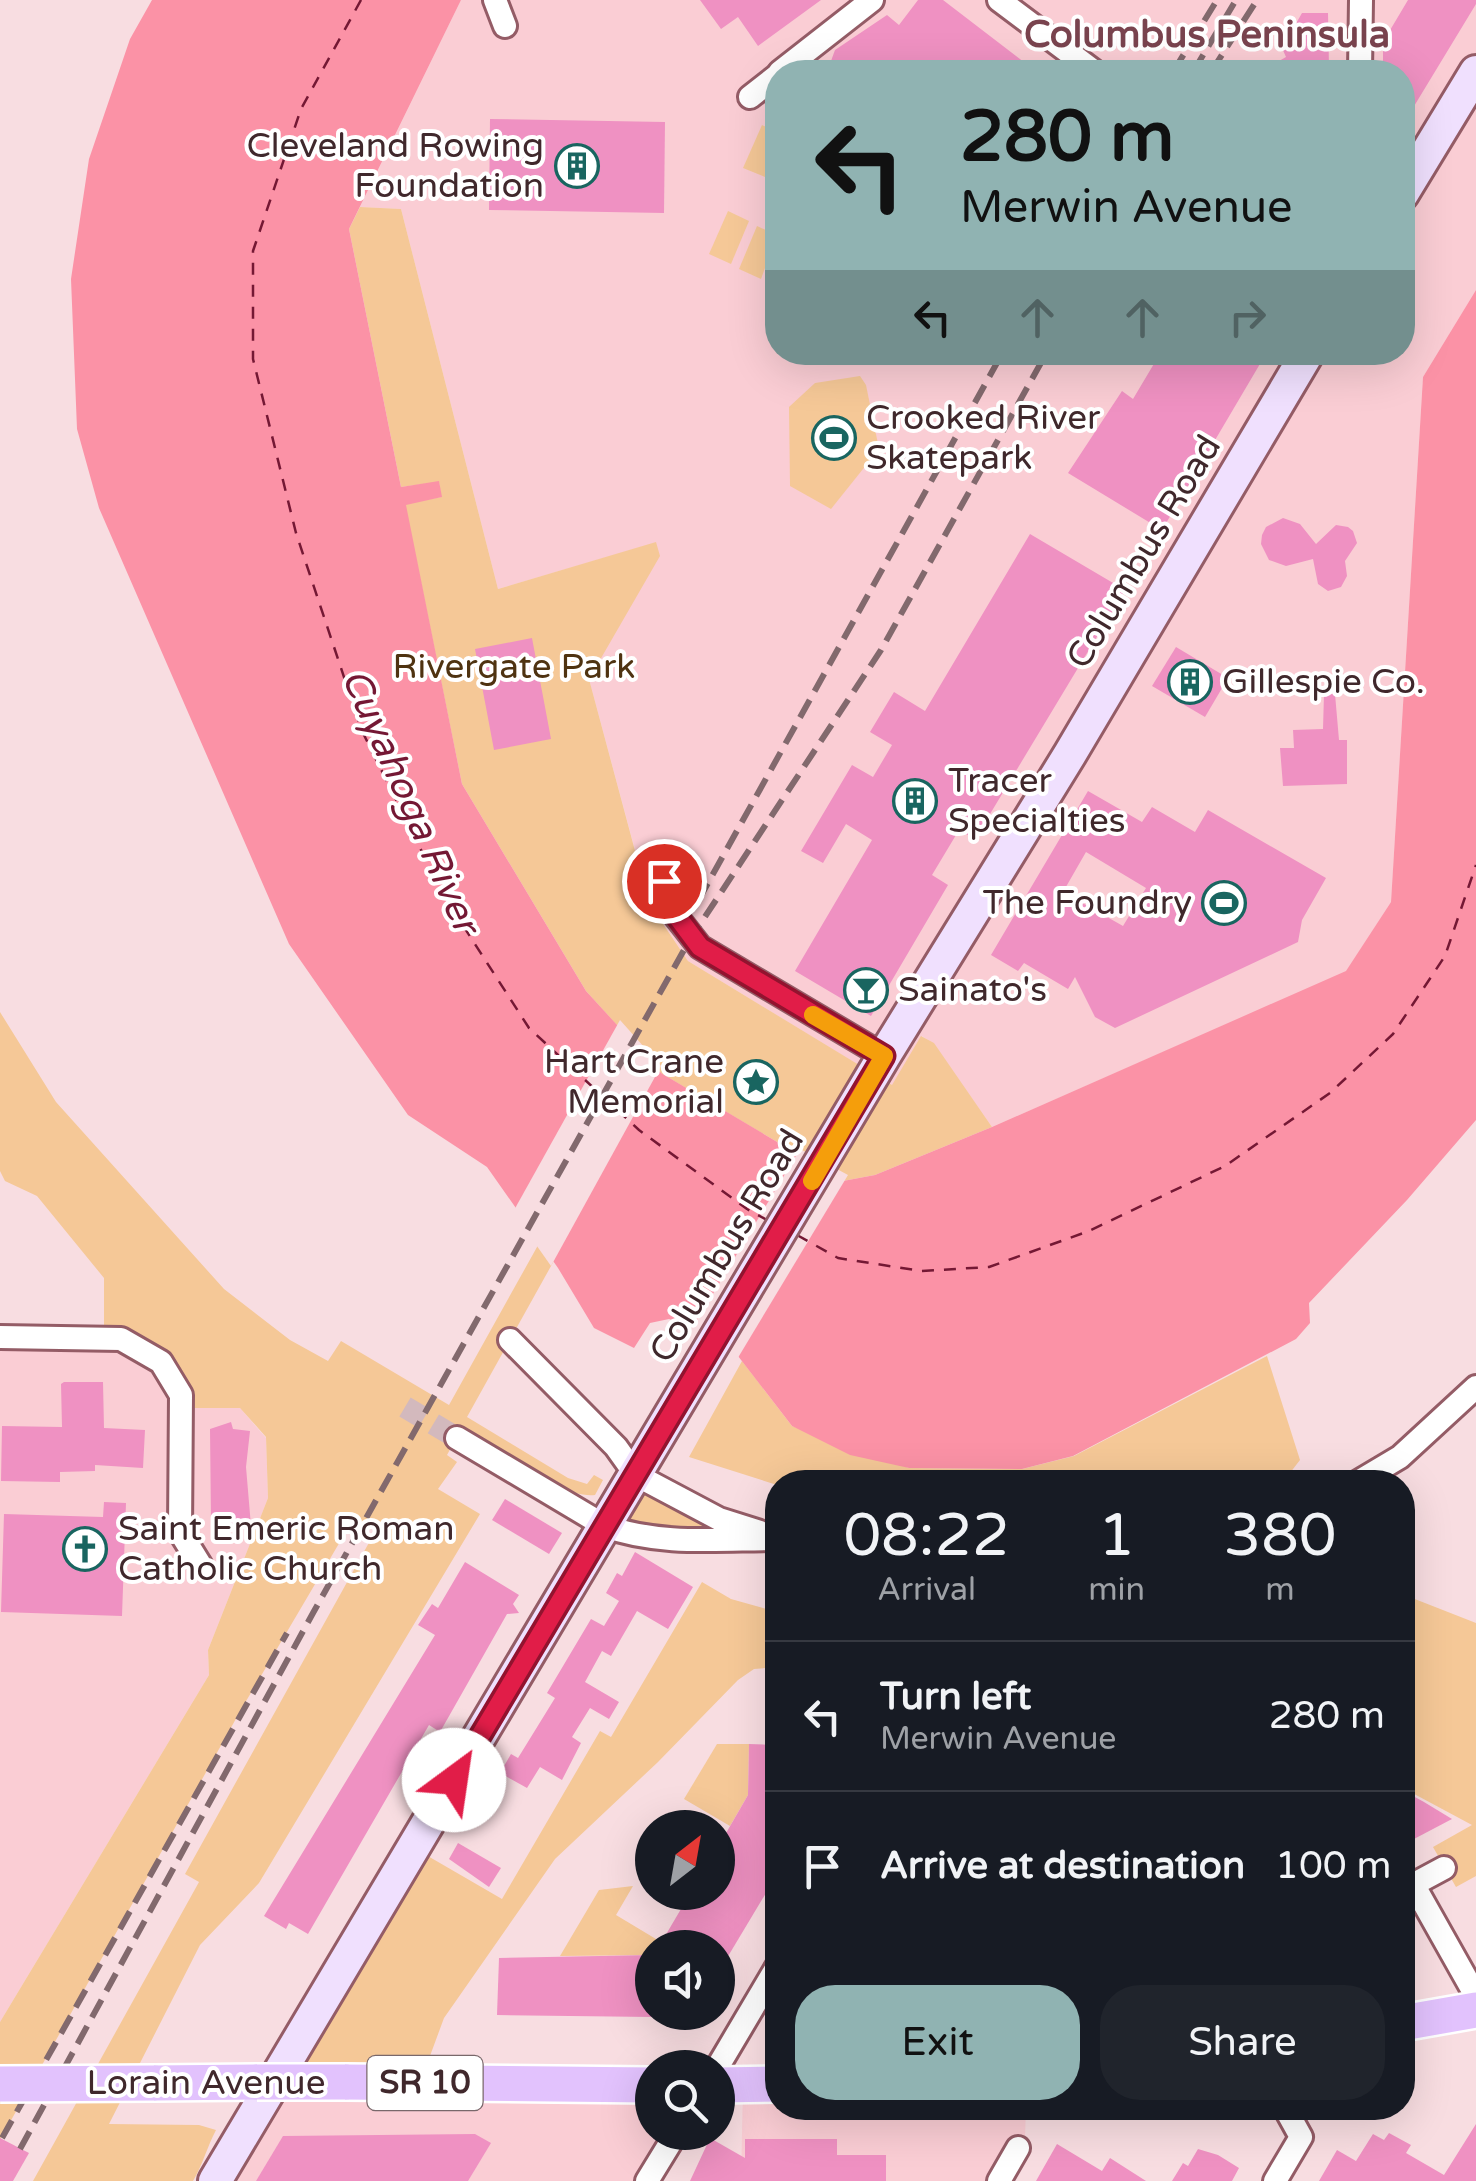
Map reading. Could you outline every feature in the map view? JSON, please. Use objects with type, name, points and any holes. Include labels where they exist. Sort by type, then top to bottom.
[{"type":"main road","points":[[1415,2021],[1476,2010]]},
{"type":"main road","name":"Lorain Avenue","points":[[0,2084],[635,2085]]},
{"type":"main road","points":[[735,2085],[765,2084]]},
{"type":"street","points":[[495,0],[505,26]]},
{"type":"street","points":[[797,60],[872,0]]},
{"type":"street","points":[[999,0],[1079,60]]},
{"type":"street","points":[[1360,60],[1361,0]]},
{"type":"street","points":[[1415,173],[1476,72]]},
{"type":"street","points":[[750,97],[765,85]]},
{"type":"street","name":"Columbus Road","points":[[216,2181],[884,1056],[1076,745],[1300,365]]},
{"type":"street","points":[[664,881],[676,915],[700,947],[884,1056]]},
{"type":"street","points":[[0,1338],[121,1339],[160,1362],[180,1396],[180,1532],[202,1566]]},
{"type":"street","points":[[510,1340],[616,1446],[636,1475],[719,1519],[765,1534]]},
{"type":"street","points":[[1378,1470],[1400,1457],[1476,1386]]},
{"type":"street","points":[[456,1438],[605,1526],[646,1538],[765,1538]]},
{"type":"street","points":[[1415,1883],[1444,1868]]},
{"type":"street","points":[[1415,1898],[1476,1996]]},
{"type":"street","points":[[730,2050],[765,2001]]},
{"type":"street","points":[[1275,2181],[1301,2137],[1292,2120]]},
{"type":"street","points":[[998,2181],[1018,2148]]},
{"type":"street","points":[[647,2181],[666,2150]]},
{"type":"shaded area","points":[[461,0],[1476,0],[1476,290],[1423,377],[1391,902],[1346,972],[992,1127],[934,1044],[922,1036],[893,1086],[688,961],[649,902],[589,679],[655,543],[498,589],[401,209],[360,207]]},
{"type":"shaded area","points":[[0,1337],[143,1349],[181,1408],[240,1408],[266,1438],[268,1498],[208,1650],[209,1675],[0,2022]]},
{"type":"shaded area","points":[[275,2081],[635,2085],[635,2150],[666,2150],[647,2181],[215,2181]]},
{"type":"shaded area","points":[[765,2084],[765,2120],[1026,2120],[1025,2138],[999,2181],[741,2181],[743,2085]]},
{"type":"green space","points":[[762,125],[765,126],[765,177],[743,168]]},
{"type":"green space","name":"Rivergate Park","points":[[360,207],[401,209],[498,589],[656,542],[660,556],[589,679],[649,903],[688,961],[892,1085],[921,1036],[934,1043],[992,1127],[875,1175],[843,1181],[659,1072],[467,1417],[568,1478],[587,1484],[594,1475],[603,1480],[595,1495],[547,1482],[459,1433],[447,1455],[457,1462],[438,1489],[480,1514],[259,1883],[200,1945],[109,2124],[199,2125],[216,2130],[193,2181],[33,2181],[199,1882],[185,1874],[376,1530],[354,1518],[242,1708],[0,2140],[0,2022],[209,1675],[208,1650],[268,1498],[266,1437],[240,1408],[180,1408],[174,1380],[104,1339],[104,1278],[37,1196],[5,1181],[0,1171],[0,1012],[56,1102],[224,1289],[290,1340],[328,1361],[341,1341],[449,1405],[644,1055],[586,991],[462,784],[405,504],[441,497],[439,482],[401,487],[349,229]]},
{"type":"green space","points":[[728,211],[749,221],[731,264],[709,254]]},
{"type":"green space","points":[[757,226],[765,230],[765,268],[761,279],[739,269]]},
{"type":"green space","name":"Crooked River Skatepark","points":[[860,376],[866,385],[879,449],[831,509],[790,486],[789,407],[815,383]]},
{"type":"green space","points":[[1267,1356],[1300,1460],[1292,1470],[765,1470],[765,1481],[689,1457],[742,1361],[792,1426],[909,1468],[1022,1469],[1074,1456]]},
{"type":"green space","points":[[636,1475],[765,1535],[765,1538],[605,1526]]},
{"type":"green space","points":[[702,1582],[731,1599],[765,1609],[765,1668],[754,1669],[738,1680],[555,1859],[444,2018],[420,2083],[275,2081],[414,1848],[502,1899],[600,1731],[611,1737]]},
{"type":"green space","points":[[1415,1599],[1476,1623],[1476,1876],[1456,1887],[1433,1847],[1472,1825],[1415,1794]]},
{"type":"green space","points":[[717,1744],[749,1744],[748,1795],[735,1817],[735,1810],[703,1810],[684,1799]]},
{"type":"green space","points":[[633,1886],[616,1915],[641,1930],[635,1930],[635,1955],[560,1956],[599,1890]]},
{"type":"water","name":"Cuyahoga River","points":[[152,0],[461,0],[349,229],[401,487],[439,481],[442,497],[406,505],[462,784],[586,991],[661,1073],[843,1181],[875,1175],[992,1127],[1346,971],[1391,902],[1423,377],[1476,290],[1476,1120],[1309,1303],[1310,1323],[1296,1339],[1073,1456],[1022,1469],[909,1468],[850,1455],[792,1426],[738,1356],[694,1328],[669,1319],[650,1323],[634,1348],[594,1328],[558,1268],[487,1167],[408,1115],[289,944],[99,508],[77,429],[71,279],[89,159],[130,39]]},
{"type":"pier","points":[[620,1020],[661,1066],[551,1266],[513,1212]]},
{"type":"pier","points":[[800,1149],[848,1175],[736,1361],[690,1332]]},
{"type":"building","points":[[700,0],[821,0],[758,46],[738,17],[721,29]]},
{"type":"building","points":[[918,0],[943,0],[1021,60],[831,60],[835,50],[887,15],[899,25]]},
{"type":"building","points":[[1408,0],[1476,0],[1415,105],[1415,60],[1383,60],[1383,42]]},
{"type":"building","points":[[1302,13],[1328,13],[1329,60],[1281,60],[1286,57],[1282,48]]},
{"type":"building","name":"Cleveland Rowing Foundation","points":[[490,119],[665,122],[664,213],[489,210]]},
{"type":"building","points":[[1153,365],[1259,365],[1162,530],[1068,473],[1122,391],[1133,399]]},
{"type":"building","points":[[1283,518],[1300,524],[1316,544],[1336,525],[1353,531],[1357,543],[1345,561],[1347,576],[1341,587],[1328,591],[1318,584],[1313,559],[1286,566],[1269,560],[1261,544],[1262,535],[1266,527]]},
{"type":"building","points":[[1030,534],[1125,590],[975,839],[959,830],[932,875],[948,885],[871,1016],[795,971],[872,840],[846,824],[823,863],[801,851],[852,765],[873,777],[892,745],[870,732],[894,692],[925,711]]},
{"type":"building","points":[[532,638],[551,739],[494,750],[475,649]]},
{"type":"building","name":"Gillespie Co.","points":[[1176,647],[1228,678],[1205,717],[1152,686]]},
{"type":"building","points":[[1324,694],[1335,694],[1339,740],[1347,740],[1347,784],[1283,786],[1280,748],[1294,748],[1293,730],[1323,729]]},
{"type":"building","name":"The Foundry","points":[[1088,791],[1142,822],[1152,807],[1195,832],[1208,810],[1326,878],[1302,920],[1298,942],[1115,1028],[1095,1017],[1075,977],[1068,989],[1024,963],[1018,971],[991,955]],"holes":[[[1086,852],[1146,888],[1123,926],[1063,892]]]},
{"type":"building","points":[[64,1382],[103,1382],[104,1428],[145,1430],[143,1468],[95,1465],[95,1471],[60,1472],[60,1482],[1,1481],[2,1426],[62,1427]]},
{"type":"building","points":[[231,1422],[233,1429],[250,1431],[246,1467],[251,1526],[211,1523],[210,1429]]},
{"type":"building","points":[[505,1499],[562,1533],[549,1554],[492,1520]]},
{"type":"building","points":[[104,1502],[126,1503],[122,1616],[1,1612],[4,1514],[103,1517]]},
{"type":"building","points":[[635,1552],[693,1587],[668,1629],[637,1611],[611,1656],[602,1651],[585,1682],[619,1702],[609,1719],[590,1708],[572,1737],[581,1743],[562,1780],[540,1767],[527,1788],[500,1773],[511,1754],[518,1758],[555,1698],[547,1693],[591,1619],[604,1626],[619,1601],[606,1593],[617,1573],[622,1576]]},
{"type":"building","points":[[465,1562],[519,1595],[513,1604],[519,1613],[507,1614],[440,1732],[429,1725],[308,1934],[289,1923],[286,1929],[264,1916],[435,1635],[418,1625],[432,1604],[438,1608]]},
{"type":"building","points":[[749,1744],[765,1745],[765,1895],[735,1945],[735,1930],[669,1930],[680,1910],[735,1910],[735,1818],[748,1795]]},
{"type":"building","points":[[1415,1798],[1452,1819],[1415,1838]]},
{"type":"building","points":[[458,1843],[501,1868],[489,1887],[449,1859]]},
{"type":"building","points":[[635,1955],[635,2017],[497,2015],[499,1958]]},
{"type":"building","points":[[1476,2124],[1476,2181],[1319,2181],[1337,2150],[1356,2161],[1373,2134],[1384,2140],[1389,2133],[1411,2145],[1406,2153],[1444,2175]]},
{"type":"building","points":[[475,2134],[491,2143],[468,2181],[256,2181],[283,2136]]},
{"type":"building","points":[[0,2138],[29,2153],[13,2181],[0,2181]]},
{"type":"building","points":[[745,2139],[837,2139],[837,2155],[886,2155],[886,2181],[690,2181],[704,2150],[731,2150],[745,2158]]},
{"type":"building","points":[[1057,2144],[1102,2171],[1110,2158],[1146,2181],[1036,2181]]},
{"type":"building","points":[[1198,2149],[1239,2168],[1232,2181],[1172,2181]]},
{"type":"ferry route","points":[[361,0],[301,109],[253,251],[253,359],[296,533],[362,731],[444,896],[529,1028],[639,1130],[767,1220]]},
{"type":"ferry route","points":[[797,1235],[838,1258],[921,1271],[989,1267],[1089,1231],[1225,1166],[1330,1093],[1393,1034],[1445,956],[1476,865]]},
{"type":"tunnel","points":[[405,1407],[457,1438]]},
{"type":"railway","points":[[1180,60],[1217,0]]},
{"type":"railway","points":[[1200,60],[1236,0]]},
{"type":"railway","points":[[1219,60],[1257,0]]},
{"type":"railway","points":[[698,901],[996,365]]},
{"type":"railway","points":[[20,2149],[313,1613],[689,941],[881,650],[1040,365]]},
{"type":"railway","points":[[2,2138],[287,1633]]},
{"type":"slow traffic","points":[[812,1181],[884,1056],[813,1015]]},
{"type":"place","name":"Cleveland Rowing Foundation","points":[[577,166]]},
{"type":"place","name":"Crooked River Skatepark","points":[[834,438]]},
{"type":"place","name":"Gillespie Co.","points":[[1190,682]]},
{"type":"place","name":"Tracer Specialties","points":[[915,801]]},
{"type":"place","name":"The Foundry","points":[[1224,903]]},
{"type":"place","name":"Sainato's","points":[[866,990]]},
{"type":"place","name":"Hart Crane Memorial","points":[[756,1082]]},
{"type":"place","name":"Saint Emeric Roman Catholic Church","points":[[85,1549]]},
{"type":"district","name":"Columbus Peninsula","points":[[1207,35]]},
{"type":"route","points":[[454,1780],[884,1056],[700,947],[676,915],[664,881]]}]
